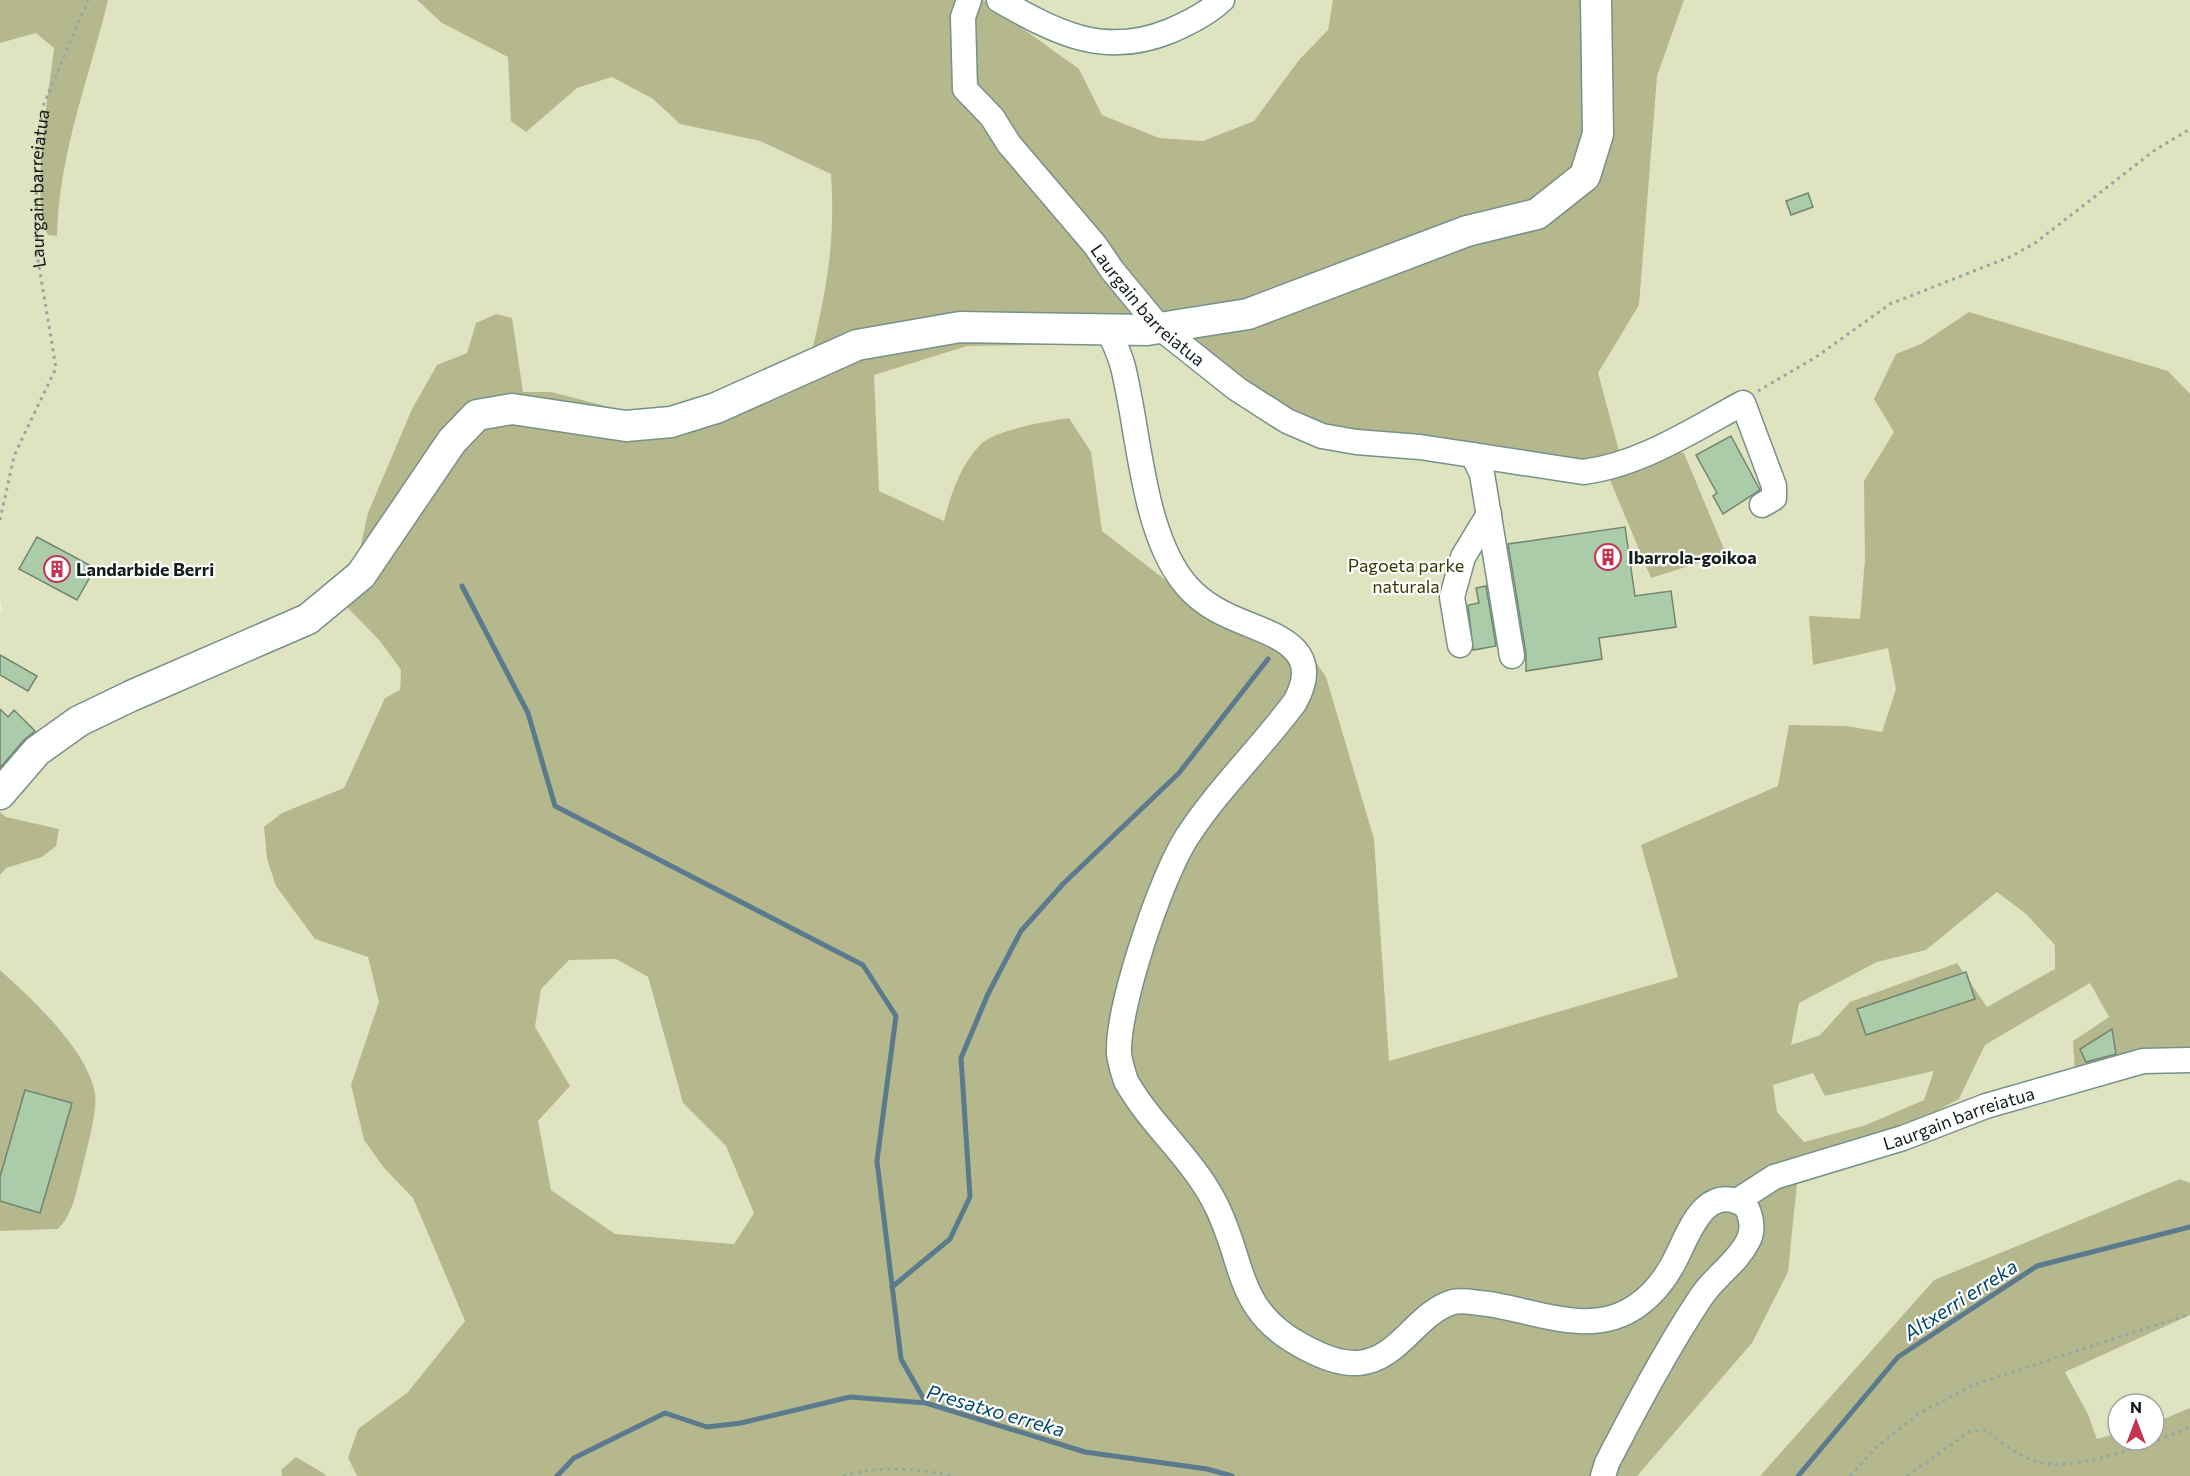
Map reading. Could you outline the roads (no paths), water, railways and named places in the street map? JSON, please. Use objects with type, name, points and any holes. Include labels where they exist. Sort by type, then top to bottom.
[{"type":"main road","points":[[0,794],[37,751],[79,721],[308,619],[361,575],[452,441],[477,416],[512,409],[626,426],[671,422],[716,408],[857,345],[960,327],[1108,329],[1159,327],[1248,314],[1467,231],[1537,214],[1585,176],[1598,134],[1596,0]]},
{"type":"street","name":"Laurgain barreiatua","points":[[969,0],[963,17],[965,89],[992,117],[1009,144],[1095,245],[1112,270],[1159,327],[1237,389],[1287,421],[1322,436],[1356,442],[1420,447],[1583,472],[1609,467],[1669,443],[1743,403],[1774,486],[1774,498],[1762,505]]},
{"type":"street","points":[[999,0],[1042,23],[1075,36],[1097,42],[1123,44],[1143,41],[1190,22],[1222,0]]},
{"type":"street","points":[[1108,329],[1123,365],[1154,517],[1175,568],[1189,588],[1213,607],[1289,642],[1302,664],[1301,692],[1295,702],[1203,815],[1186,838],[1173,863],[1134,973],[1119,1047],[1121,1066],[1130,1087],[1214,1202],[1244,1286],[1255,1307],[1278,1330],[1296,1343],[1336,1361],[1348,1363],[1368,1361],[1390,1352],[1430,1316],[1454,1302],[1488,1304],[1554,1318],[1607,1320],[1640,1304],[1655,1289],[1671,1268],[1691,1225],[1702,1209],[1713,1203],[1737,1201],[1746,1206],[1750,1214],[1751,1235],[1748,1242],[1734,1262],[1701,1297],[1673,1340],[1606,1463],[1603,1476]]},
{"type":"street","points":[[1473,455],[1482,474],[1512,656]]},
{"type":"street","points":[[1460,645],[1452,597],[1459,581],[1463,557],[1489,514]]},
{"type":"street","name":"Laurgain barreiatua","points":[[1737,1201],[1774,1177],[1903,1138],[1986,1106],[2143,1061],[2190,1060]]},
{"type":"waterway","points":[[462,586],[528,713],[555,806],[863,965],[896,1016],[877,1161],[901,1359],[926,1403]]},
{"type":"waterway","points":[[892,1287],[950,1239],[970,1197],[961,1058],[988,994],[1021,931],[1063,884],[1179,773],[1268,659]]},
{"type":"waterway","name":"Altxerri erreka","points":[[1798,1476],[1898,1357],[2037,1266],[2190,1227]]},
{"type":"waterway","name":"Presatxo erreka","points":[[557,1476],[574,1458],[665,1413],[707,1427],[741,1423],[850,1397],[926,1403],[1085,1452],[1207,1469],[1232,1476]]},
{"type":"place","name":"Ibarrola-goikoa","points":[[1608,557]]},
{"type":"place","name":"Landarbide Berri","points":[[57,569]]},
{"type":"park label","name":"Pagoeta parke naturala","points":[[1406,575]]}]
